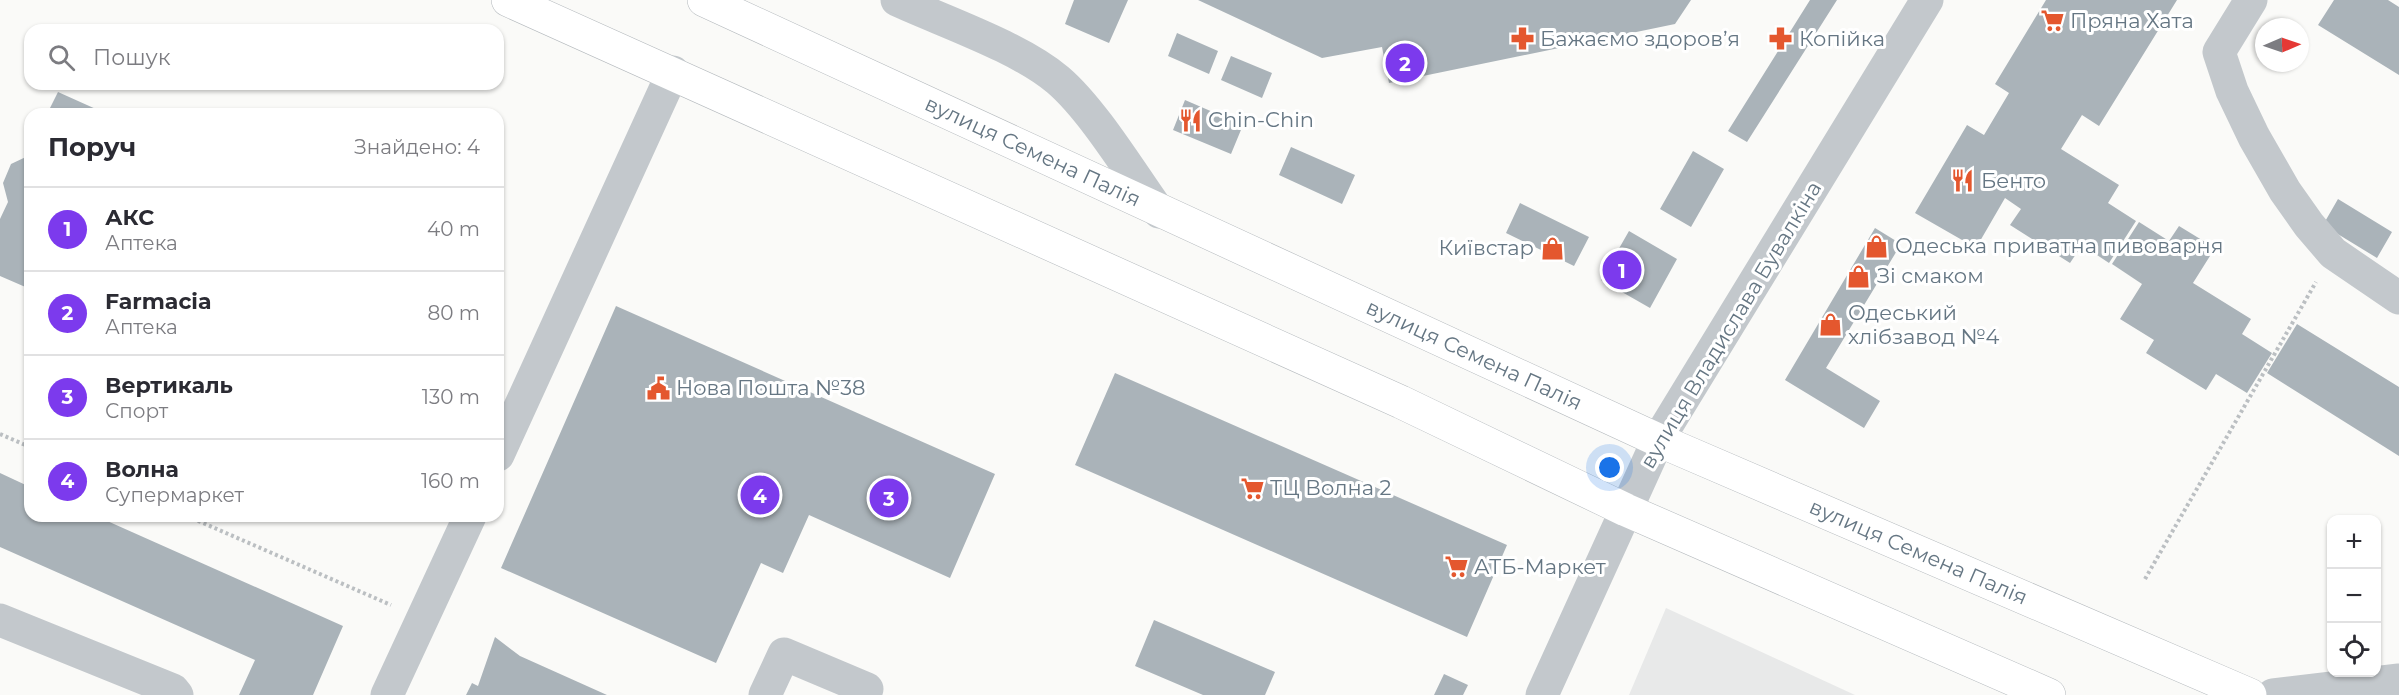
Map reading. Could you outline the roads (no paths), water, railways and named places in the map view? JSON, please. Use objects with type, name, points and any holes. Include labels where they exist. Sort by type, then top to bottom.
[{"type":"main road","points":[[508,0],[674,72],[1401,402],[1626,510],[2049,695]]},
{"type":"main road","name":"вулиця Семена Палія","points":[[704,0],[1658,441],[2250,695]]},
{"type":"street","points":[[897,0],[1031,61],[1059,81],[1086,111],[1159,212]]},
{"type":"street","name":"вулиця Владислава Бувалкіна","points":[[1542,695],[1658,441],[1927,0]]},
{"type":"street","points":[[2251,0],[2218,52],[2232,91],[2254,137],[2285,191],[2333,253],[2399,298]]},
{"type":"street","points":[[504,443],[674,72]]},
{"type":"street","points":[[387,695],[467,522]]},
{"type":"street","points":[[0,620],[173,690],[177,695]]},
{"type":"street","points":[[765,695],[784,654],[867,689]]},
{"type":"street","points":[[2273,695],[2399,680]]},
{"type":"place","name":"Пряна Хата","points":[[2052,21]]},
{"type":"place","name":"Бажаємо здоровʼя","points":[[1522,39]]},
{"type":"place","name":"Копійка","points":[[1781,39]]},
{"type":"place","name":"Farmacia","points":[[1405,63]]},
{"type":"place","name":"Chin-Chin","points":[[1190,120]]},
{"type":"place","name":"Бенто","points":[[1963,181]]},
{"type":"place","name":"Одеська приватна пивоварня","points":[[1877,246]]},
{"type":"place","name":"Київстар","points":[[1552,248]]},
{"type":"place","name":"АКС","points":[[1622,270]]},
{"type":"place","name":"Зі смаком","points":[[1859,276]]},
{"type":"place","name":"Одеський хлібзавод №4","points":[[1830,325]]},
{"type":"place","name":"Нова Пошта №38","points":[[658,388]]},
{"type":"place","name":"ТЦ Волна 2","points":[[1252,488]]},
{"type":"place","name":"Волна","points":[[760,495]]},
{"type":"place","name":"Вертикаль","points":[[889,498]]},
{"type":"place","name":"АТБ-Маркет","points":[[1456,567]]}]
